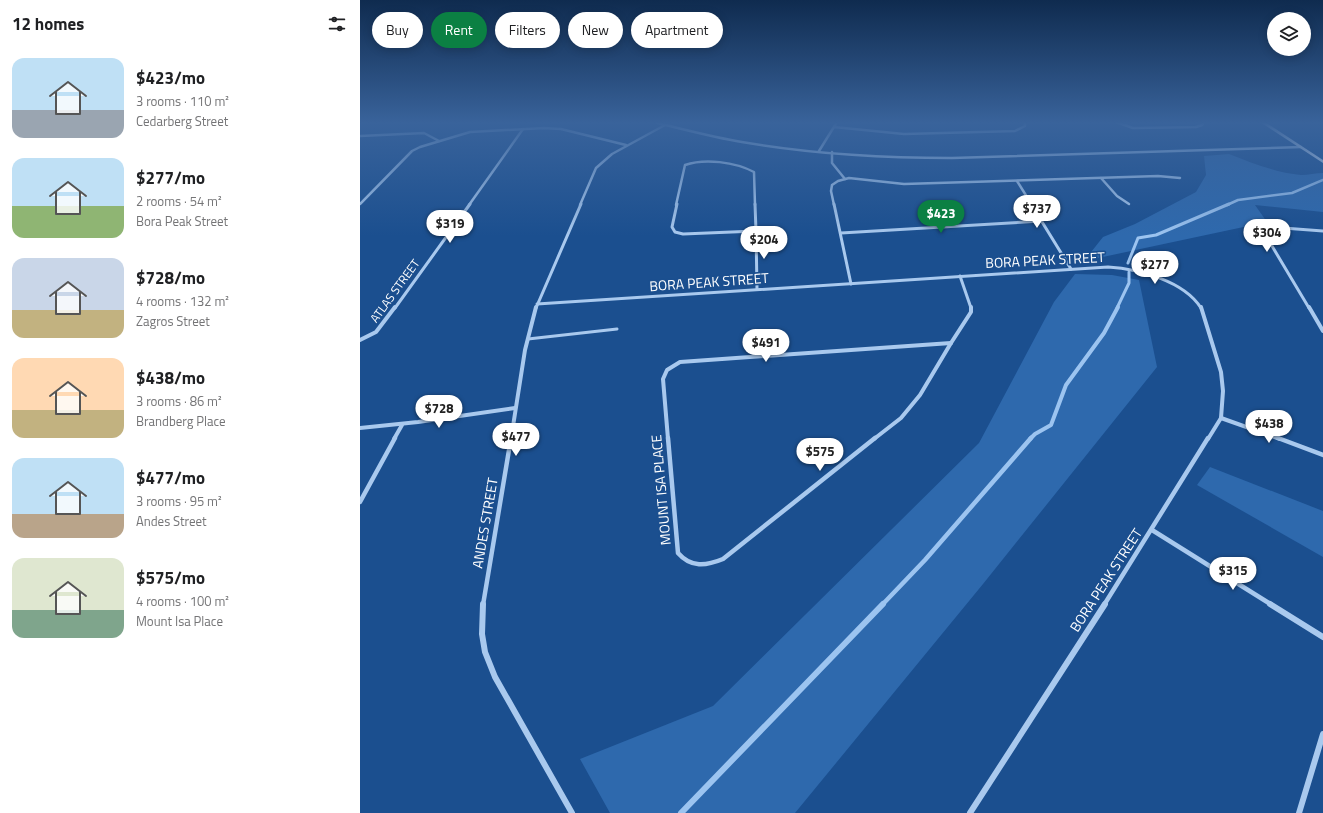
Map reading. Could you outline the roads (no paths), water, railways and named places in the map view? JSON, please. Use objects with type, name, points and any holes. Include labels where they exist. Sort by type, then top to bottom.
[{"type":"street","points":[[360,204],[402,160]]},
{"type":"street","name":"ATLAS STREET","points":[[360,340],[376,332],[382,326],[500,160]]},
{"type":"street","name":"ANDES STREET","points":[[572,813],[495,677],[485,652],[482,634],[482,614],[515,408],[528,339],[537,304],[596,168],[604,160]]},
{"type":"street","points":[[830,160],[845,179]]},
{"type":"street","points":[[756,231],[683,234],[674,231],[672,227],[685,165],[703,161],[746,167],[754,172],[756,180],[758,289]]},
{"type":"street","points":[[851,284],[831,186],[837,181],[845,179],[904,184],[1158,176],[1180,178]]},
{"type":"street","points":[[1101,178],[1117,196],[1129,204]]},
{"type":"street","points":[[1017,181],[1071,269]]},
{"type":"street","points":[[841,233],[1041,221]]},
{"type":"street","points":[[1323,231],[1276,227],[1270,227],[1265,231],[1266,236],[1323,332]]},
{"type":"street","name":"BORA PEAK STREET","points":[[537,304],[1108,267],[1135,270],[1165,280],[1193,297],[1203,311],[1221,372],[1223,391],[1221,418],[1152,530],[970,813]]},
{"type":"street","name":"MOUNT ISA PLACE","points":[[951,343],[680,362],[666,369],[662,378],[678,553],[681,558],[685,562],[705,566],[723,560],[901,418],[920,395],[971,312],[971,305],[960,276]]},
{"type":"street","points":[[360,428],[402,425],[515,408]]},
{"type":"street","points":[[1221,418],[1323,455]]},
{"type":"street","points":[[360,502],[402,425]]},
{"type":"street","points":[[1152,530],[1323,637]]},
{"type":"street","points":[[1299,813],[1323,734]]},
{"type":"lane","points":[[528,339],[617,329]]},
{"type":"waterway","points":[[1227,205],[1238,200],[1292,193],[1323,180]]},
{"type":"waterway","points":[[1128,263],[1138,238],[1156,235],[1229,204]]},
{"type":"waterway","points":[[1117,308],[1129,283],[1129,272]]},
{"type":"waterway","points":[[1031,438],[1051,425],[1066,385],[1104,333],[1118,307]]},
{"type":"waterway","points":[[882,605],[925,560],[1031,438]]},
{"type":"waterway","points":[[681,813],[883,604]]}]
